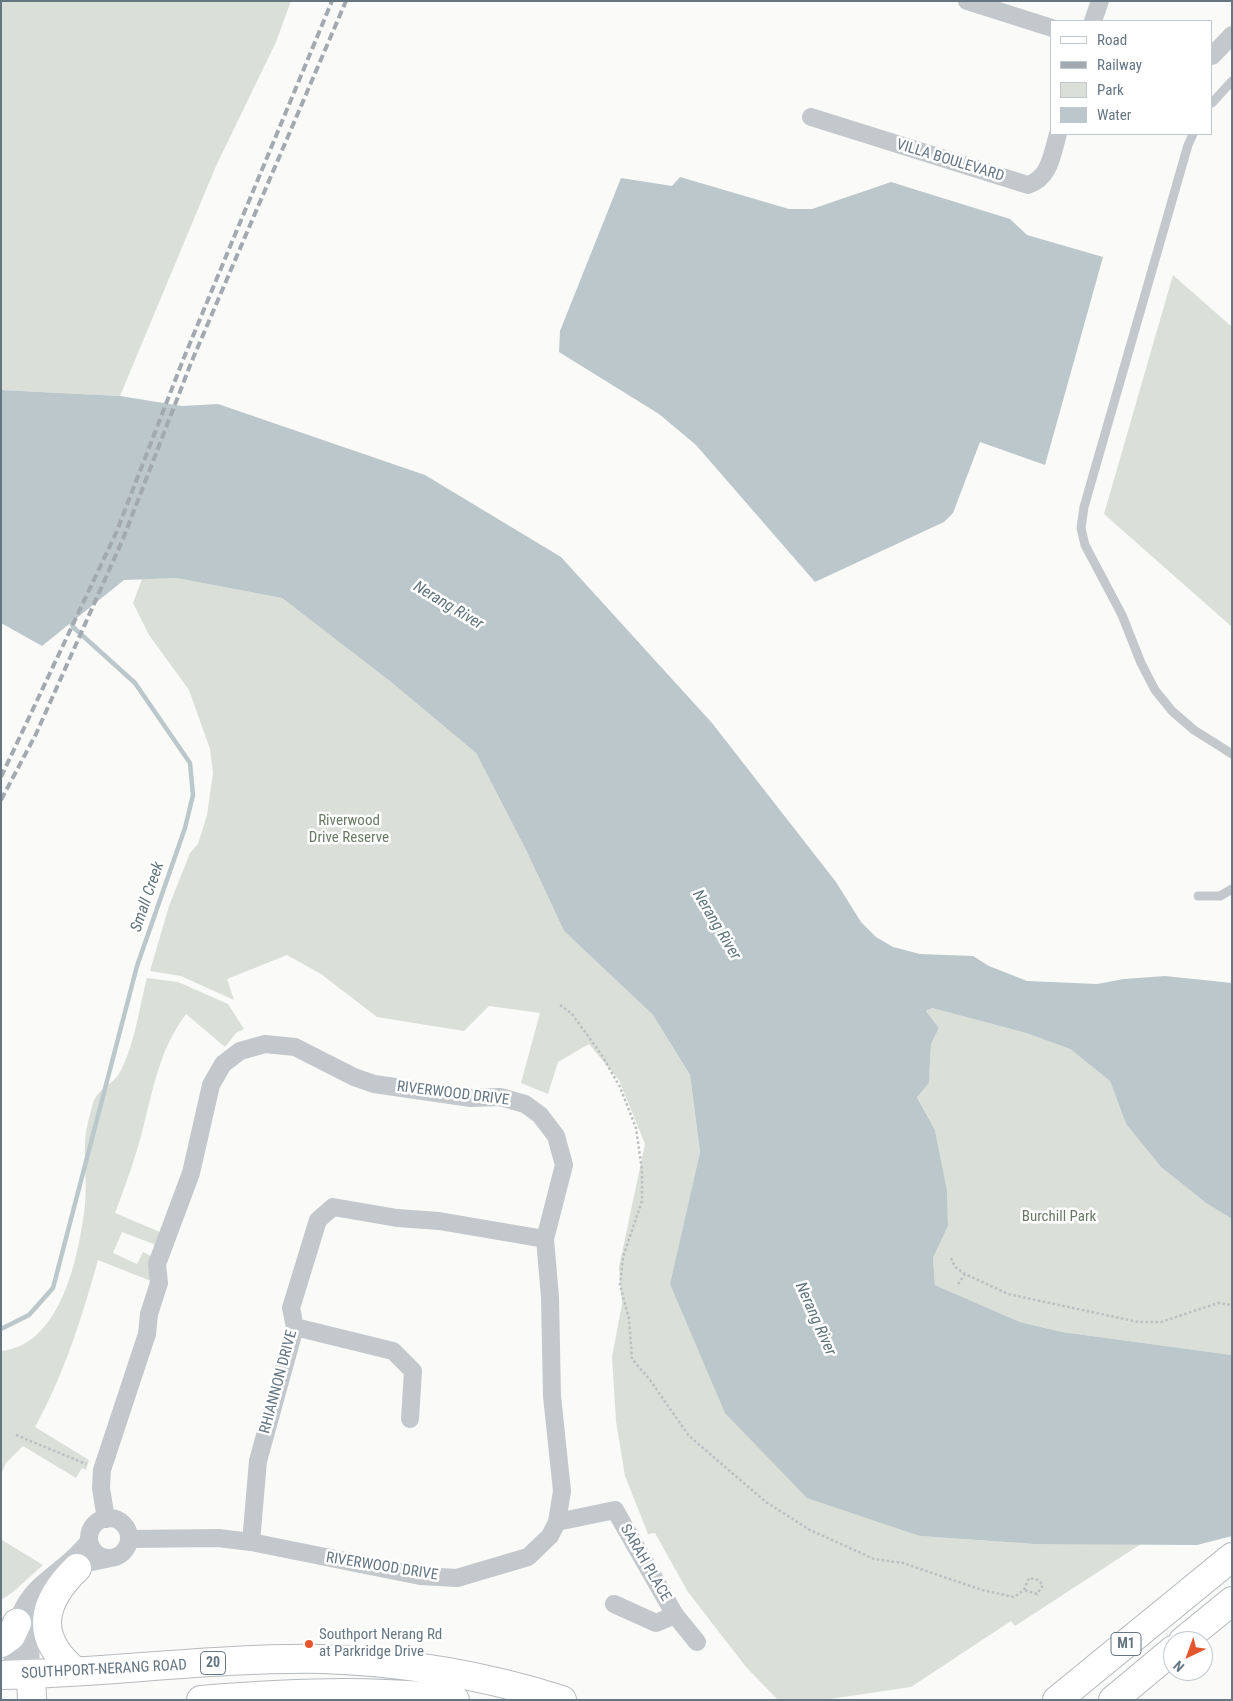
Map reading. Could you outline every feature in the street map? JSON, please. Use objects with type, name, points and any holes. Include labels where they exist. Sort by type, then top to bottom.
[{"type":"main road","name":"M1","points":[[1057,1700],[1232,1557]]},
{"type":"main road","points":[[75,1671],[53,1648],[48,1638],[46,1625],[48,1615],[59,1590],[77,1568]]},
{"type":"main road","points":[[1196,1631],[1230,1602]]},
{"type":"main road","name":"M1","points":[[1113,1700],[1163,1658]]},
{"type":"main road","name":"SOUTHPORT-NERANG ROAD","points":[[19,1685],[75,1671],[289,1659],[405,1665],[518,1686],[562,1700]]},
{"type":"main road","points":[[201,1700],[257,1695],[436,1696],[455,1700]]},
{"type":"street","points":[[967,1],[1050,27]]},
{"type":"street","points":[[1093,20],[1100,1]]},
{"type":"street","points":[[1213,55],[1232,35]]},
{"type":"street","name":"VILLA BOULEVARD","points":[[811,117],[1028,185],[1038,182],[1045,175],[1058,135]]},
{"type":"street","name":"RIVERWOOD DRIVE","points":[[106,1519],[101,1488],[102,1470],[147,1334],[149,1314],[159,1283],[157,1264],[191,1173],[211,1085],[223,1064],[240,1052],[265,1044],[295,1047],[354,1077],[374,1084],[471,1098],[500,1098],[525,1104],[540,1115],[556,1136],[564,1166],[545,1239],[550,1297],[552,1396],[562,1491],[557,1522],[550,1536],[528,1557],[457,1578],[420,1576],[251,1542],[218,1538],[129,1538]]},
{"type":"street","name":"RHIANNON DRIVE","points":[[251,1542],[258,1461],[295,1327],[291,1308],[318,1220],[333,1207],[397,1218],[439,1221],[545,1239]]},
{"type":"street","points":[[295,1327],[393,1351],[412,1371],[410,1420]]},
{"type":"street","name":"SARAH PLACE","points":[[557,1522],[615,1510],[675,1615],[697,1642]]},
{"type":"street","points":[[106,1519],[120,1522],[126,1528],[129,1538],[125,1550],[111,1558],[87,1562],[77,1568],[53,1589],[35,1616],[19,1685],[9,1633],[33,1594],[76,1558],[89,1541],[93,1526],[106,1519]]},
{"type":"street","points":[[89,1541],[92,1549],[99,1556],[111,1558]]},
{"type":"street","name":"SARAH PLACE","points":[[614,1604],[656,1623],[675,1615]]},
{"type":"street","points":[[352,1661],[353,1696]]},
{"type":"lane","points":[[1213,102],[1232,81]]},
{"type":"lane","points":[[1193,135],[1188,145],[1084,507],[1081,528],[1085,545],[1122,615],[1141,664],[1155,690],[1172,711],[1194,730],[1232,754]]},
{"type":"lane","points":[[1198,896],[1220,896],[1232,889]]},
{"type":"path","points":[[560,1005],[572,1014],[601,1054],[620,1088],[636,1128],[642,1170],[642,1201],[623,1257],[620,1284],[629,1319],[632,1359],[650,1380],[689,1436],[766,1502],[810,1530],[846,1548],[874,1559],[903,1563],[982,1590],[1006,1596],[1014,1597],[1024,1590],[1029,1578],[1038,1580],[1043,1585],[1037,1594],[1024,1590]]},
{"type":"path","points":[[951,1258],[956,1267],[965,1274],[1008,1294],[1138,1322],[1161,1322],[1218,1303],[1232,1305]]},
{"type":"path","points":[[958,1284],[965,1274]]},
{"type":"path","points":[[16,1436],[102,1470]]},
{"type":"green space","points":[[1,1],[291,1],[276,42],[216,166],[120,396],[1,390]]},
{"type":"green space","points":[[1173,275],[1232,327],[1232,627],[1104,514]]},
{"type":"green space","name":"Riverwood Drive Reserve","points":[[176,578],[282,598],[391,682],[476,753],[526,850],[564,931],[653,1015],[690,1075],[700,1152],[670,1285],[920,1536],[1034,1544],[1141,1544],[1015,1626],[1011,1621],[911,1687],[823,1700],[778,1700],[746,1667],[688,1592],[655,1533],[648,1534],[625,1476],[616,1421],[612,1357],[622,1304],[619,1267],[645,1144],[619,1080],[589,1044],[558,1062],[548,1094],[521,1083],[540,1013],[489,1006],[464,1031],[377,1017],[321,974],[287,955],[227,979],[234,1000],[181,976],[150,971],[169,906],[190,853],[198,844],[207,815],[213,773],[210,749],[189,690],[149,635],[133,603],[142,579]]},
{"type":"green space","points":[[147,978],[178,982],[228,1004],[244,1029],[236,1033],[225,1047],[186,1014],[163,1056],[136,1152],[115,1213],[160,1232],[156,1245],[122,1232],[113,1253],[137,1264],[143,1252],[151,1256],[151,1281],[98,1260],[71,1345],[55,1387],[35,1427],[89,1460],[86,1470],[82,1468],[76,1478],[23,1446],[6,1463],[1,1474],[1,1351],[22,1345],[39,1333],[53,1315],[64,1294],[78,1248],[82,1225],[86,1197],[85,1139],[93,1103],[98,1094],[114,1080],[125,1061],[133,1038]]},
{"type":"green space","name":"Burchill Park","points":[[932,1008],[1026,1033],[1070,1049],[1110,1081],[1126,1124],[1161,1167],[1206,1203],[1232,1219],[1232,1355],[1062,1332],[1020,1322],[935,1285],[933,1258],[948,1226],[947,1190],[935,1130],[917,1096],[929,1083],[931,1044],[939,1028],[926,1011]]},
{"type":"green space","points":[[1,1535],[2,1540],[43,1565],[13,1592],[1,1600]]},
{"type":"water","points":[[680,177],[789,209],[812,209],[891,182],[1010,219],[1027,235],[1103,257],[1045,465],[980,442],[953,513],[944,522],[815,582],[696,445],[659,414],[559,352],[560,331],[621,178],[672,186]]},
{"type":"water","name":"Nerang River","points":[[1,390],[120,396],[182,406],[218,404],[425,475],[561,557],[712,723],[836,882],[861,922],[876,937],[893,947],[920,954],[973,956],[989,966],[1027,981],[1097,984],[1124,979],[1165,976],[1232,983],[1232,1219],[1206,1203],[1161,1167],[1126,1124],[1110,1081],[1070,1049],[1026,1033],[932,1008],[926,1011],[939,1028],[931,1044],[929,1083],[917,1097],[935,1130],[947,1190],[948,1226],[933,1258],[935,1285],[1020,1322],[1062,1332],[1232,1355],[1232,1536],[1197,1545],[1034,1544],[920,1536],[807,1498],[725,1413],[670,1284],[700,1152],[690,1075],[653,1015],[564,931],[526,850],[476,753],[391,682],[282,598],[176,578],[124,580],[42,646],[1,623]]},
{"type":"waterway","name":"Small Creek","points":[[1,1329],[29,1315],[53,1288],[137,966],[185,828],[193,795],[190,763],[135,683],[73,627],[69,617]]},
{"type":"railway","points":[[1,777],[116,533],[183,360],[332,1]]},
{"type":"railway","points":[[1,800],[36,734],[123,539],[191,363],[346,1]]},
{"type":"place","name":"Southport Nerang Rd at Parkridge Drive","points":[[309,1644]]}]
